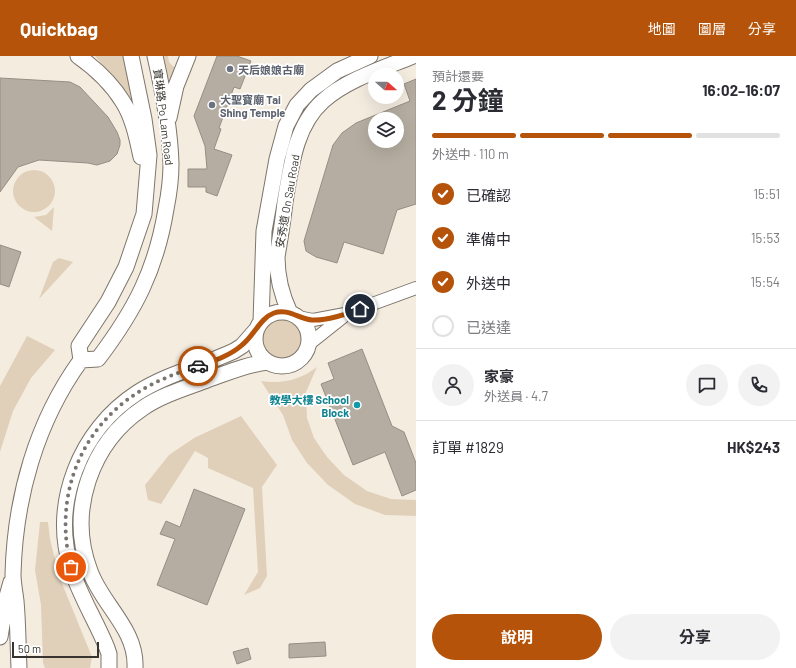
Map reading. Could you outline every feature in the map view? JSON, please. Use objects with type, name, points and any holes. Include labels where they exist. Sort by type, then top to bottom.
[{"type":"main road","points":[[78,56],[106,81],[123,102],[130,116],[136,136],[147,185]]},
{"type":"main road","name":"寶琳路 Po Lam Road","points":[[131,56],[141,99],[149,155],[147,185],[142,220],[126,267],[108,302],[79,346],[81,360],[98,359],[127,319],[156,255],[162,234],[170,187],[171,164],[167,126],[155,56]]},
{"type":"main road","points":[[167,126],[176,86],[188,56]]},
{"type":"main road","name":"安秀道 On Sau Road","points":[[259,326],[264,232],[275,166],[286,126],[297,106],[311,90],[337,71],[370,56]]},
{"type":"main road","name":"安秀道 On Sau Road","points":[[294,315],[282,298],[277,270],[292,162],[304,127],[316,108],[332,94],[357,80],[413,56]]},
{"type":"main road","points":[[109,668],[109,654],[107,648],[76,580],[66,543],[65,518],[68,493],[73,474],[81,456],[96,431],[121,405],[155,383],[234,351],[242,346],[267,316],[282,311],[294,315],[304,322],[308,328],[309,336],[309,344],[305,354],[294,363],[287,365],[280,366],[268,362],[261,356],[257,348],[255,339],[259,326]]},
{"type":"main road","points":[[0,637],[6,600],[13,575],[20,509],[26,477],[36,446],[49,415],[70,375],[81,360]]},
{"type":"main road","points":[[135,668],[134,651],[130,636],[99,590],[90,571],[84,551],[81,531],[82,510],[85,490],[92,470],[101,452],[113,435],[128,420],[144,408],[189,386],[237,369],[257,363],[268,362]]},
{"type":"main road","points":[[13,575],[16,601],[19,668]]},
{"type":"street","points":[[294,315],[312,320],[345,314],[416,288]]},
{"type":"street","points":[[309,344],[340,320],[345,314]]},
{"type":"shaded area","points":[[95,56],[125,56],[134,102]]},
{"type":"shaded area","points":[[163,56],[168,56],[169,62],[175,68],[170,85]]},
{"type":"shaded area","points":[[30,170],[38,170],[49,176],[55,187],[55,195],[49,206],[38,212],[30,212],[19,206],[13,195],[13,187],[19,176]]},
{"type":"shaded area","points":[[54,207],[52,231],[34,217],[46,215]]},
{"type":"shaded area","points":[[59,258],[73,262],[39,299],[53,262]]},
{"type":"shaded area","points":[[286,319],[293,322],[299,328],[302,339],[301,347],[293,356],[286,359],[278,359],[271,356],[263,347],[262,335],[265,328],[274,320]]},
{"type":"shaded area","points":[[27,336],[55,350],[31,378],[13,411],[0,452],[0,386]]},
{"type":"shaded area","points":[[317,367],[306,392],[307,418],[314,438],[327,457],[344,475],[367,491],[391,499],[416,500],[416,516],[385,515],[355,504],[328,485],[307,463],[292,440],[283,415],[261,381],[277,382],[291,380],[304,375]]},
{"type":"shaded area","points":[[241,416],[277,465],[262,487],[267,576],[260,588],[244,595],[258,572],[253,488],[208,468],[208,458],[195,451],[161,504],[148,500],[145,485],[169,455],[194,438]]},
{"type":"shaded area","points":[[40,522],[48,522],[50,539],[59,576],[92,657],[90,668],[45,668],[43,663],[41,605],[35,570]]},
{"type":"building","points":[[217,56],[237,56],[251,61],[240,89],[234,87],[219,128],[221,129],[214,149],[232,155],[217,196],[206,192],[206,187],[188,187],[188,169],[207,169],[205,146],[194,116]]},
{"type":"building","points":[[0,78],[70,82],[80,87],[108,117],[117,132],[120,145],[117,154],[110,161],[97,165],[88,163],[39,160],[18,167],[0,192]]},
{"type":"building","points":[[416,79],[416,204],[397,210],[383,254],[344,242],[337,263],[316,257],[306,251],[304,241],[333,145],[342,133],[356,123],[368,118],[368,148],[404,148],[404,112],[383,112],[410,101],[404,84]]},
{"type":"building","points":[[0,245],[21,252],[9,287],[0,284]]},
{"type":"building","name":"教學大樓 School Block","points":[[362,349],[392,426],[404,432],[416,463],[416,490],[402,496],[385,452],[353,465],[321,384],[334,379],[328,363]]},
{"type":"building","points":[[194,489],[245,509],[207,605],[157,585],[175,539],[160,534],[166,521],[180,527]]},
{"type":"building","points":[[325,642],[326,656],[289,658],[289,644]]},
{"type":"building","points":[[248,648],[251,659],[237,664],[233,652]]},
{"type":"way so far","points":[[71,567],[66,543],[66,507],[75,468],[88,443],[108,417],[136,394],[155,383],[198,366]]},
{"type":"place","name":"天后娘娘古廟","points":[[230,69]]},
{"type":"place","name":"大聖寶廟 Tai Shing Temple","points":[[212,105]]},
{"type":"place","name":"教學大樓 School Block","points":[[357,405]]},
{"type":"route","points":[[198,366],[217,359],[242,346],[261,322],[267,316],[274,313],[282,311],[290,312],[298,317],[312,320],[326,319],[360,309]]}]
